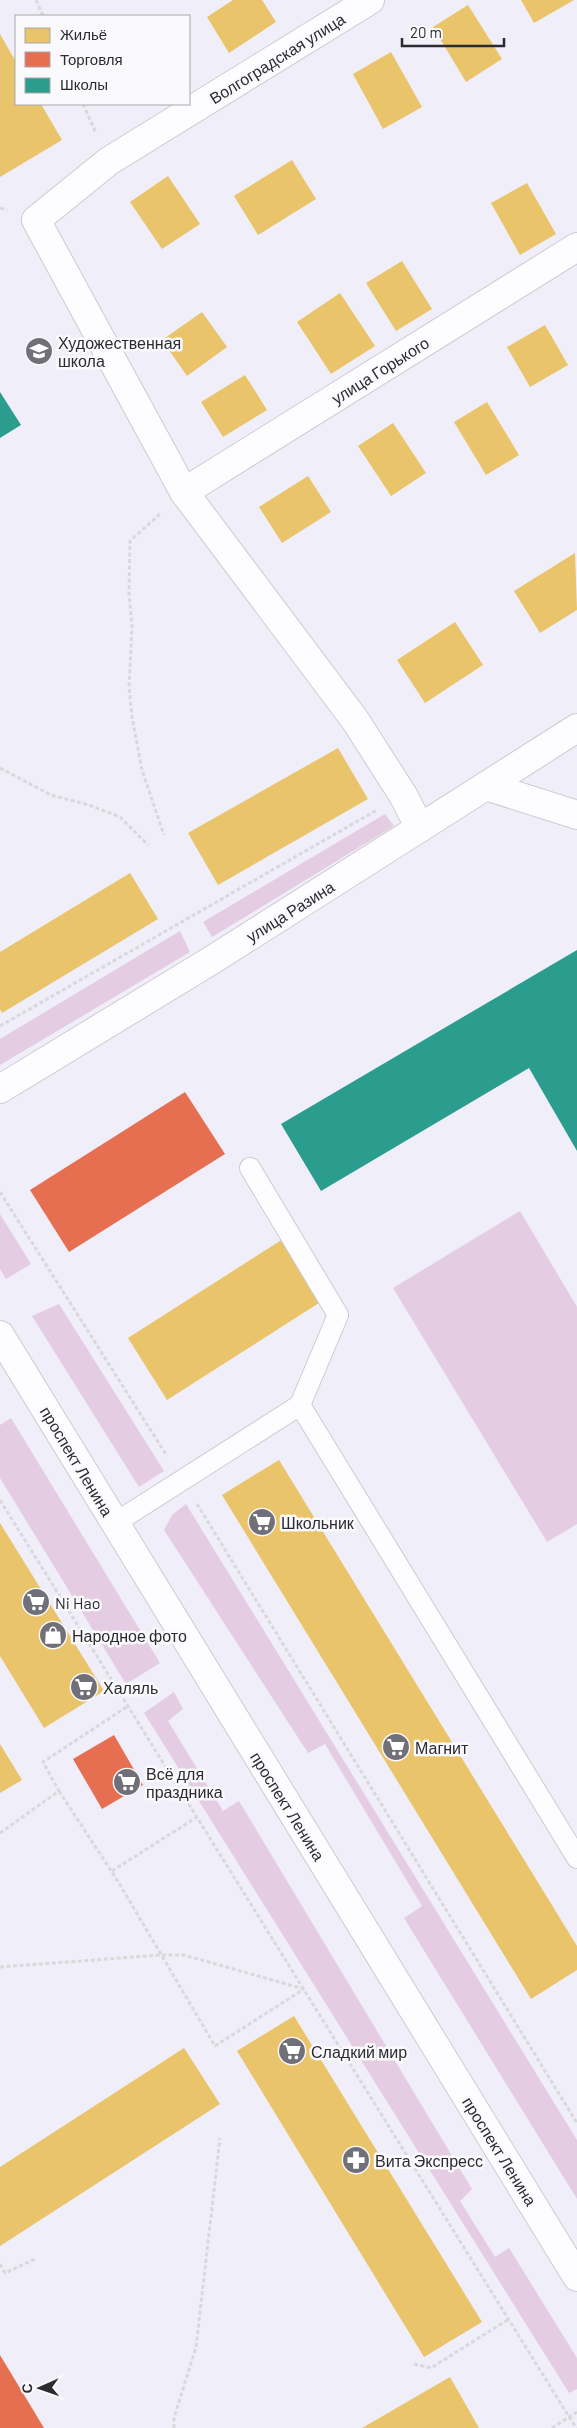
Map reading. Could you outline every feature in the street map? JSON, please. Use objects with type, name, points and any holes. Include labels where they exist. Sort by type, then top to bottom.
[{"type":"street","name":"Волгоградская улица","points":[[184,492],[36,220],[109,161],[370,0]]},
{"type":"street","name":"улица Горького","points":[[184,492],[577,247]]},
{"type":"street","points":[[184,492],[355,720],[404,795],[420,828]]},
{"type":"street","name":"улица Разина","points":[[0,1090],[204,965],[577,728]]},
{"type":"street","points":[[486,786],[577,814]]},
{"type":"street","name":"проспект Ленина","points":[[0,1335],[577,2277]]},
{"type":"lane","points":[[115,1523],[300,1405],[338,1314],[250,1168]]},
{"type":"lane","points":[[300,1405],[577,1858]]},
{"type":"path","points":[[36,0],[44,15]]},
{"type":"path","points":[[164,835],[142,770],[132,717],[129,688],[132,626],[129,594],[130,541],[184,492]]},
{"type":"path","points":[[0,768],[51,794],[89,804],[120,817],[148,845]]},
{"type":"path","points":[[0,1026],[404,795]]},
{"type":"path","points":[[0,1192],[182,1481],[577,2123]]},
{"type":"path","points":[[0,1500],[576,2428]]},
{"type":"path","points":[[128,1706],[43,1762],[59,1791],[112,1871],[215,2046],[304,1989]]},
{"type":"path","points":[[0,1833],[59,1791]]},
{"type":"path","points":[[112,1871],[197,1817]]},
{"type":"path","points":[[0,1967],[184,1955],[304,1989]]},
{"type":"path","points":[[174,2428],[174,2418],[196,2346],[220,2138]]},
{"type":"path","points":[[0,2264],[5,2272],[35,2259]]},
{"type":"path","points":[[414,2364],[431,2368],[509,2319]]},
{"type":"path","points":[[552,2428],[577,2412]]},
{"type":"shaded area","points":[[385,814],[394,826],[212,937],[203,922]]},
{"type":"shaded area","points":[[180,931],[190,952],[0,1065],[0,1039]]},
{"type":"shaded area","points":[[520,1211],[577,1307],[577,1524],[547,1542],[393,1288]]},
{"type":"shaded area","points":[[0,1214],[31,1264],[6,1279],[0,1269]]},
{"type":"shaded area","points":[[59,1304],[164,1471],[139,1487],[32,1316]]},
{"type":"shaded area","points":[[11,1418],[160,1663],[126,1684],[0,1478],[0,1425]]},
{"type":"shaded area","points":[[186,1504],[577,2140],[577,2199],[404,1918],[422,1906],[325,1744],[308,1753],[164,1530],[172,1515]]},
{"type":"shaded area","points":[[174,1692],[183,1709],[168,1721],[223,1811],[239,1801],[472,2189],[460,2201],[495,2257],[509,2248],[577,2358],[577,2389],[569,2393],[144,1713]]},
{"type":"building: Жильё","points":[[233,0],[262,0],[276,22],[229,53],[207,17]]},
{"type":"building: Жильё","points":[[521,0],[574,0],[534,23]]},
{"type":"building: Жильё","points":[[468,5],[502,59],[466,82],[433,27]]},
{"type":"building: Жильё","points":[[0,34],[15,60],[15,105],[42,105],[62,140],[0,177]]},
{"type":"building: Жильё","points":[[391,52],[422,107],[383,129],[353,74]]},
{"type":"building: Жильё","points":[[292,160],[316,199],[258,235],[234,196]]},
{"type":"building: Жильё","points":[[168,176],[200,224],[162,249],[130,202]]},
{"type":"building: Жильё","points":[[527,183],[556,234],[520,255],[491,203]]},
{"type":"building: Жильё","points":[[402,261],[432,309],[396,331],[366,283]]},
{"type":"building: Жильё","points":[[340,293],[375,346],[331,374],[297,322]]},
{"type":"building: Жильё","points":[[202,312],[227,347],[187,376],[162,340]]},
{"type":"building: Жильё","points":[[545,325],[568,365],[530,387],[507,347]]},
{"type":"building: Жильё","points":[[245,375],[267,410],[223,437],[201,402]]},
{"type":"building: Жильё","points":[[487,402],[519,455],[486,475],[454,422]]},
{"type":"building: Жильё","points":[[393,423],[426,473],[391,496],[358,446]]},
{"type":"building: Жильё","points":[[308,476],[331,512],[282,543],[259,507]]},
{"type":"building: Жильё","points":[[575,553],[577,610],[540,633],[514,591]]},
{"type":"building: Жильё","points":[[455,622],[483,665],[425,703],[397,660]]},
{"type":"building: Жильё","points":[[338,748],[368,799],[218,885],[188,833]]},
{"type":"building: Жильё","points":[[130,873],[158,919],[2,1013],[0,1009],[0,952]]},
{"type":"building: Жильё","points":[[283,1239],[322,1301],[167,1400],[128,1338]]},
{"type":"building: Жильё","points":[[279,1460],[577,1946],[577,1970],[531,1999],[222,1495]]},
{"type":"building: Жильё","points":[[0,1523],[104,1691],[44,1728],[0,1656]]},
{"type":"building: Жильё","points":[[0,1744],[22,1780],[0,1793]]},
{"type":"building: Жильё","points":[[294,2016],[482,2322],[424,2357],[237,2051]]},
{"type":"building: Жильё","points":[[184,2048],[220,2104],[0,2246],[0,2167]]},
{"type":"building: Жильё","points":[[450,2377],[479,2428],[362,2428]]},
{"type":"building: Торговля","points":[[185,1092],[225,1154],[69,1252],[30,1190]]},
{"type":"building: Торговля","points":[[114,1735],[143,1785],[102,1809],[73,1759]]},
{"type":"building: Торговля","points":[[0,2355],[44,2428],[0,2428]]},
{"type":"building: Школы","points":[[0,392],[21,425],[0,438]]},
{"type":"building: Школы","points":[[577,950],[577,1151],[529,1068],[321,1191],[281,1124]]},
{"type":"place","name":"Художественная школа","points":[[39,351]]},
{"type":"place","name":"Школьник","points":[[262,1522]]},
{"type":"place","name":"Ni Hao","points":[[36,1602]]},
{"type":"place","name":"Народное фото","points":[[53,1635]]},
{"type":"place","name":"Халяль","points":[[84,1687]]},
{"type":"place","name":"Магнит","points":[[396,1747]]},
{"type":"place","name":"Всё для праздника","points":[[127,1782]]},
{"type":"place","name":"Сладкий мир","points":[[292,2051]]},
{"type":"place","name":"Вита Экспресс","points":[[356,2160]]}]
